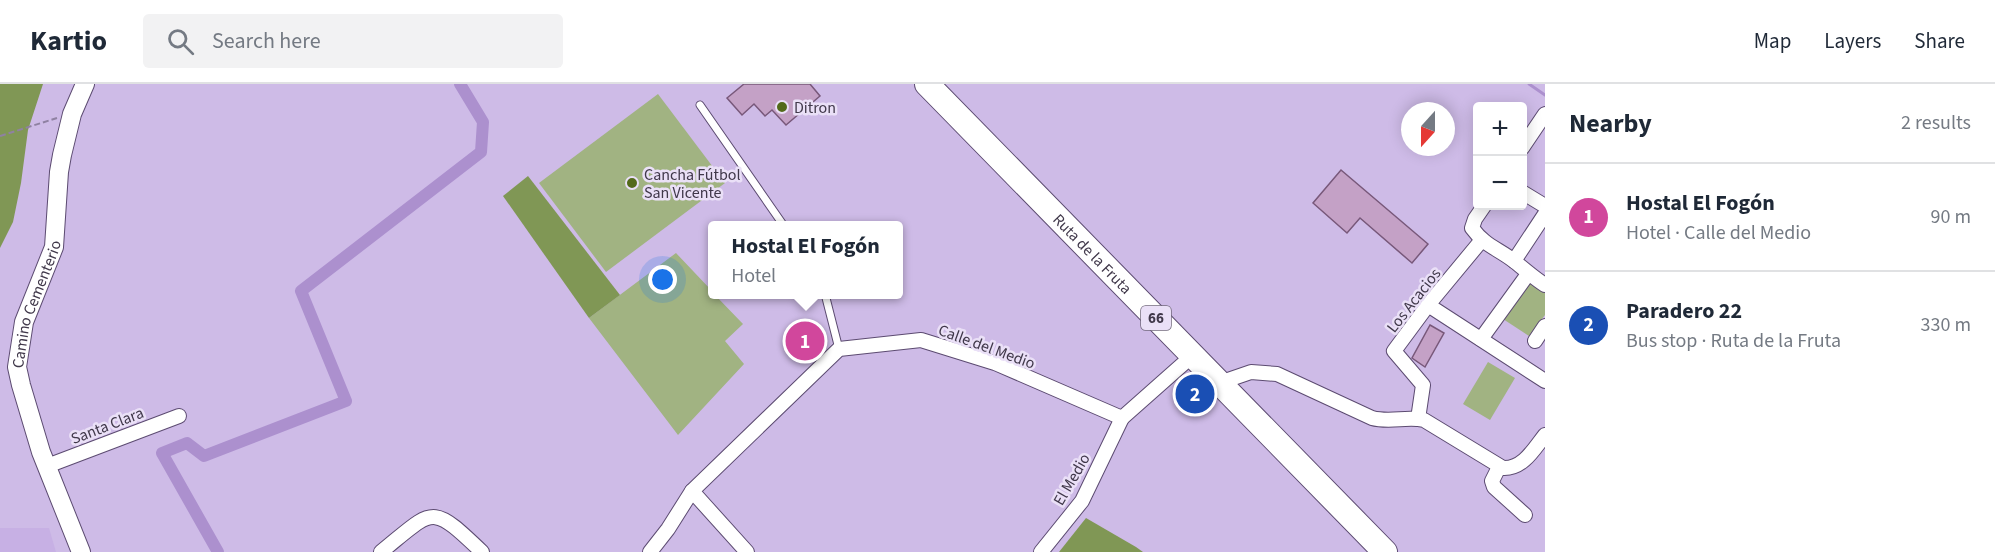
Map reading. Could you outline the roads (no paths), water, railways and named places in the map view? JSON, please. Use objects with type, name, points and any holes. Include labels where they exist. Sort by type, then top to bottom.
[{"type":"highway","name":"Ruta de la Fruta","points":[[927,84],[1385,552]]},
{"type":"street","name":"Camino Cementerio","points":[[81,552],[47,466],[17,367],[24,322],[54,247],[59,172],[72,114],[85,84]]},
{"type":"street","points":[[1527,141],[1545,114]]},
{"type":"street","points":[[1527,195],[1545,206]]},
{"type":"street","points":[[1481,210],[1472,228],[1481,241],[1514,261],[1545,285]]},
{"type":"street","points":[[1514,261],[1545,214]]},
{"type":"street","name":"Los Acacios","points":[[1418,419],[1423,385],[1394,351],[1428,305],[1481,241]]},
{"type":"street","points":[[1481,339],[1528,274]]},
{"type":"street","points":[[1428,305],[1545,381]]},
{"type":"street","points":[[1535,341],[1545,326]]},
{"type":"street","name":"Calle del Medio","points":[[839,349],[921,340],[995,363],[1122,418]]},
{"type":"street","points":[[650,552],[692,491],[839,349]]},
{"type":"street","points":[[1122,418],[1192,356]]},
{"type":"street","points":[[1219,382],[1251,372],[1277,374],[1372,418],[1389,421],[1418,419],[1430,423],[1498,467],[1508,469],[1518,465],[1545,435]]},
{"type":"street","name":"Santa Clara","points":[[47,466],[179,416]]},
{"type":"street","name":"El Medio","points":[[1041,552],[1082,501],[1122,418]]},
{"type":"street","points":[[1498,467],[1492,481],[1494,487],[1525,515]]},
{"type":"street","points":[[692,491],[747,552]]},
{"type":"street","points":[[381,552],[423,518],[433,516],[454,525],[482,552]]},
{"type":"lane","points":[[700,105],[781,221]]},
{"type":"lane","points":[[826,299],[839,349]]},
{"type":"waterway","points":[[218,552],[162,453],[187,443],[204,456],[346,401],[301,291],[481,152],[483,122],[460,84]]},
{"type":"waterway","points":[[1529,84],[1545,95]]},
{"type":"place","name":"Ditron","points":[[782,107]]},
{"type":"place","name":"Cancha Fútbol San Vicente","points":[[632,183]]},
{"type":"place","name":"Hostal El Fogón","points":[[805,341]]},
{"type":"place","name":"Paradero 22","points":[[1195,394]]}]
